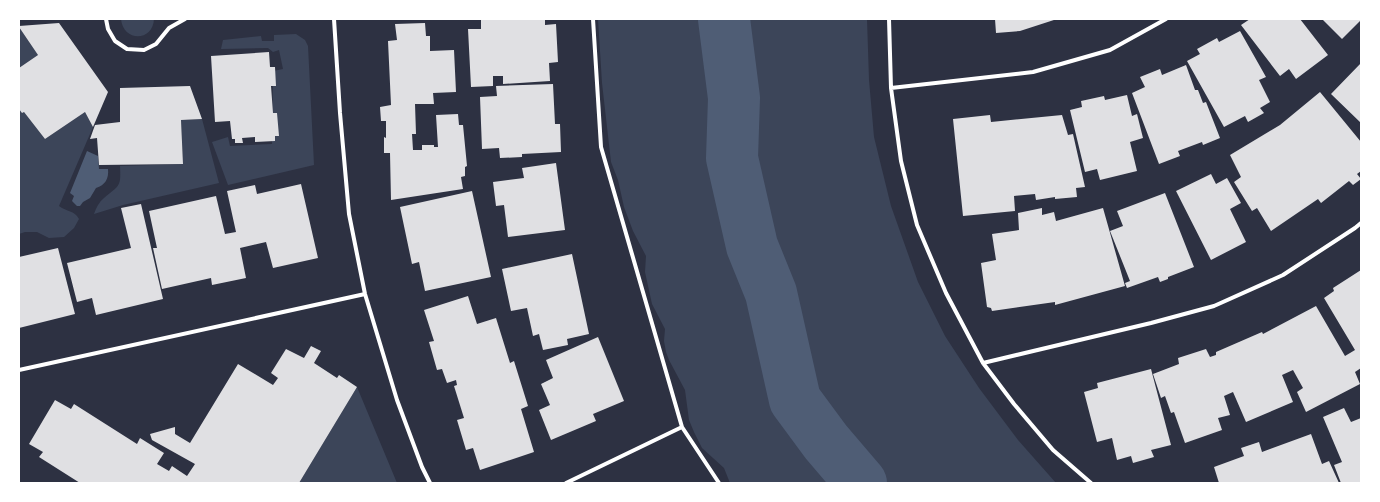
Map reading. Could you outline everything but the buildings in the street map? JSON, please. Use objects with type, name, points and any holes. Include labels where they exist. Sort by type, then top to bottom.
[{"type":"street","points":[[106,19],[108,29],[115,40],[127,48],[144,50],[156,44],[169,28],[185,19]]},
{"type":"street","points":[[334,19],[340,113],[349,214],[365,294],[397,400],[422,467],[430,483]]},
{"type":"street","points":[[593,19],[601,147],[682,427],[719,483]]},
{"type":"street","points":[[889,19],[891,88],[901,162],[917,225],[946,293],[983,363],[1014,404],[1054,450],[1091,483]]},
{"type":"street","points":[[891,88],[1033,72],[1110,50],[1166,19]]},
{"type":"street","points":[[983,363],[1151,323],[1214,306],[1283,275],[1361,223]]},
{"type":"street","points":[[19,370],[365,294]]},
{"type":"street","points":[[566,483],[682,427]]},
{"type":"shaded area","points":[[121,19],[154,19],[149,32],[138,36],[127,32],[123,27]]},
{"type":"shaded area","points":[[598,19],[867,19],[869,80],[874,137],[891,206],[918,282],[945,336],[979,388],[1018,440],[1056,483],[730,483],[724,468],[702,448],[689,420],[685,390],[669,360],[664,341],[665,329],[652,304],[645,272],[646,256],[633,231],[624,207],[618,180],[611,162],[602,83]]},
{"type":"shaded area","points":[[19,27],[38,55],[19,68]]},
{"type":"shaded area","points":[[296,34],[305,40],[308,46],[314,165],[228,185],[212,142],[228,137],[230,146],[272,144],[273,71],[283,69],[279,50],[273,52],[268,48],[221,49],[223,40],[261,36],[262,41],[274,41],[274,35]]},
{"type":"shaded area","points":[[19,109],[24,112],[45,139],[85,112],[93,127],[59,206],[73,213],[79,219],[74,228],[64,237],[49,238],[37,232],[25,232],[19,234]]},
{"type":"shaded area","points":[[202,119],[219,183],[123,205],[94,214],[101,201],[116,188],[120,182],[120,166],[183,164],[181,120]]},
{"type":"shaded area","points":[[87,151],[98,156],[99,169],[108,169],[108,176],[102,185],[96,188],[90,198],[83,202],[80,206],[77,206],[72,201],[74,196],[70,193]]},
{"type":"shaded area","points":[[357,387],[397,483],[299,483]]},
{"type":"waterway","points":[[724,19],[734,98],[732,158],[752,246],[771,293],[795,400],[826,442],[861,483]]}]
